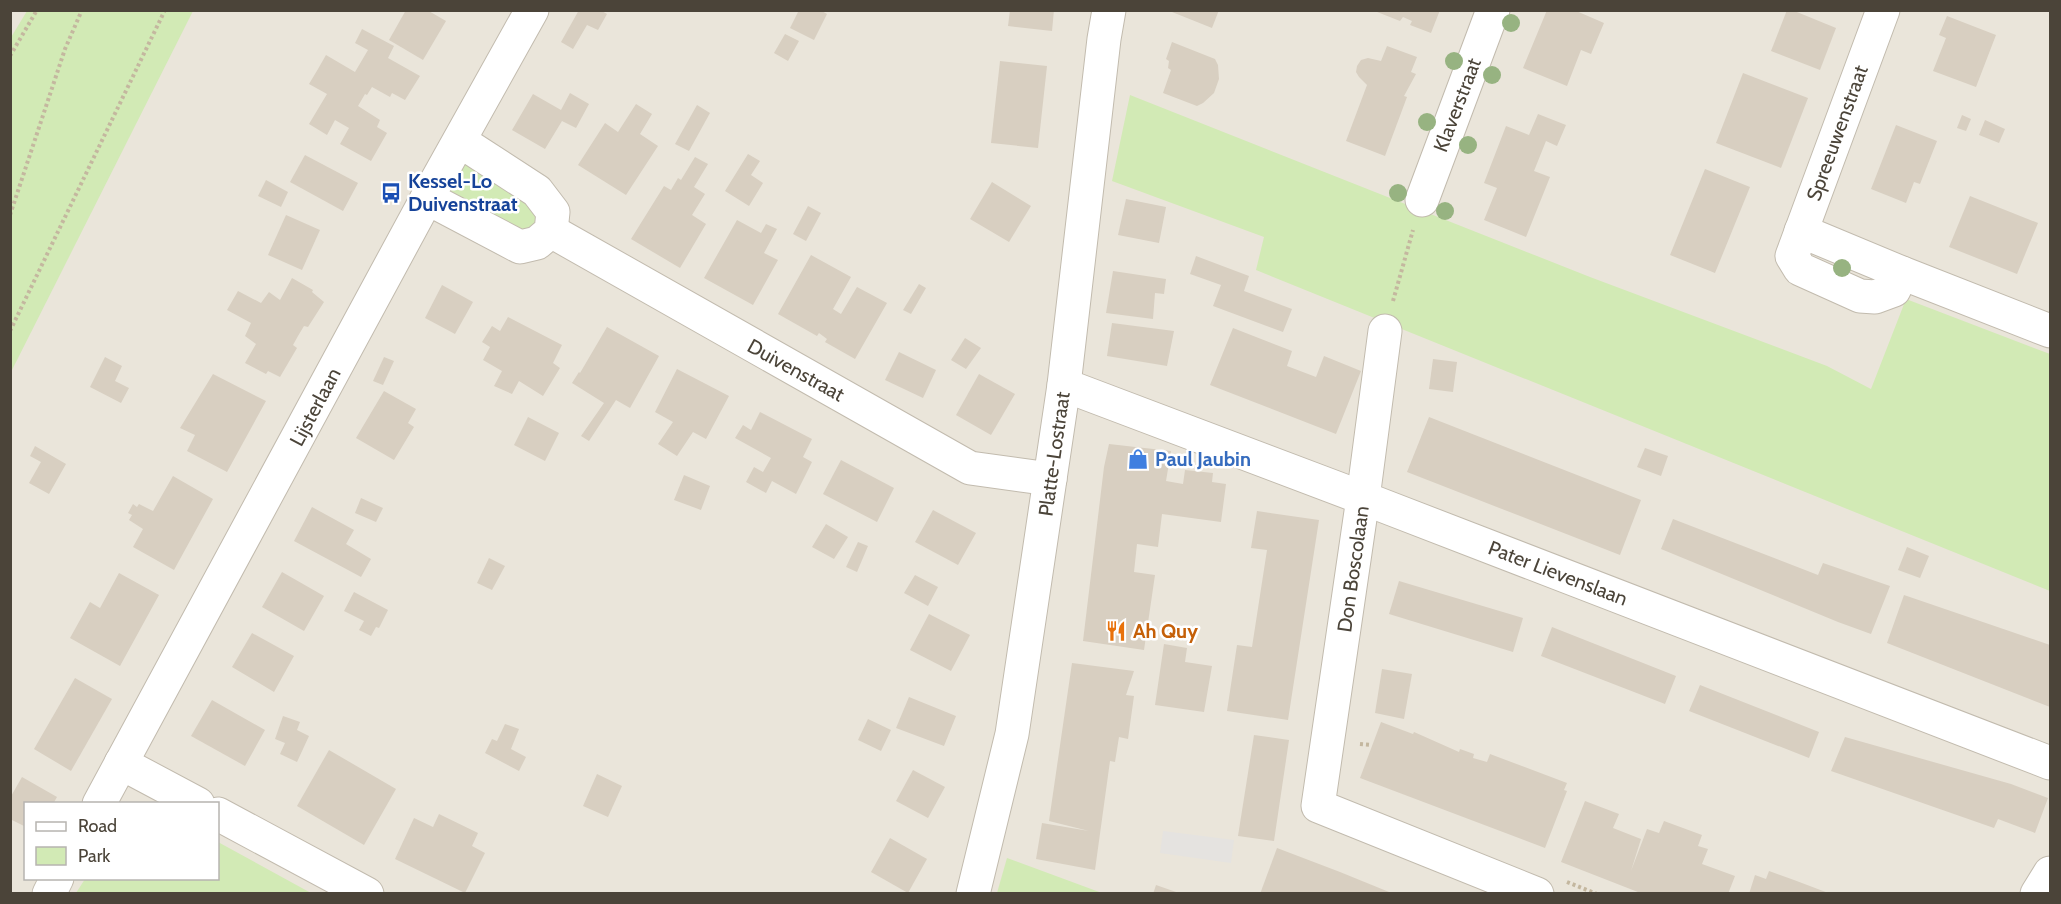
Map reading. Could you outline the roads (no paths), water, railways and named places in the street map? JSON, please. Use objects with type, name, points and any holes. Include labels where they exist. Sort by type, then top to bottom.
[{"type":"street","name":"Lijsterlaan","points":[[100,802],[427,198],[532,10]]},
{"type":"street","name":"Platte-Lostraat","points":[[973,894],[1012,734],[1064,385],[1109,10]]},
{"type":"street","name":"Klaverstraat","points":[[1422,200],[1493,10]]},
{"type":"street","name":"Spreeuwenstraat","points":[[1883,10],[1797,243],[1902,273],[2050,331]]},
{"type":"street","points":[[427,198],[520,247],[537,243],[551,231],[553,212],[537,191],[460,141]]},
{"type":"street","name":"Duivenstraat","points":[[551,231],[970,468],[1050,478]]},
{"type":"street","name":"Don Boscolaan","points":[[1385,331],[1364,498],[1318,806],[1537,894]]},
{"type":"street","name":"Pater Lievenslaan","points":[[1064,385],[1364,498],[2050,763]]},
{"type":"street","points":[[121,763],[194,802]]},
{"type":"street","points":[[219,815],[367,894]]},
{"type":"street","points":[[2037,894],[2050,873]]},
{"type":"street","points":[[49,894],[56,880]]},
{"type":"place","name":"Kessel-Lo Duivenstraat","points":[[391,193]]},
{"type":"place","name":"Paul Jaubin","points":[[1138,459]]},
{"type":"place","name":"Ah Quy","points":[[1116,631]]}]
